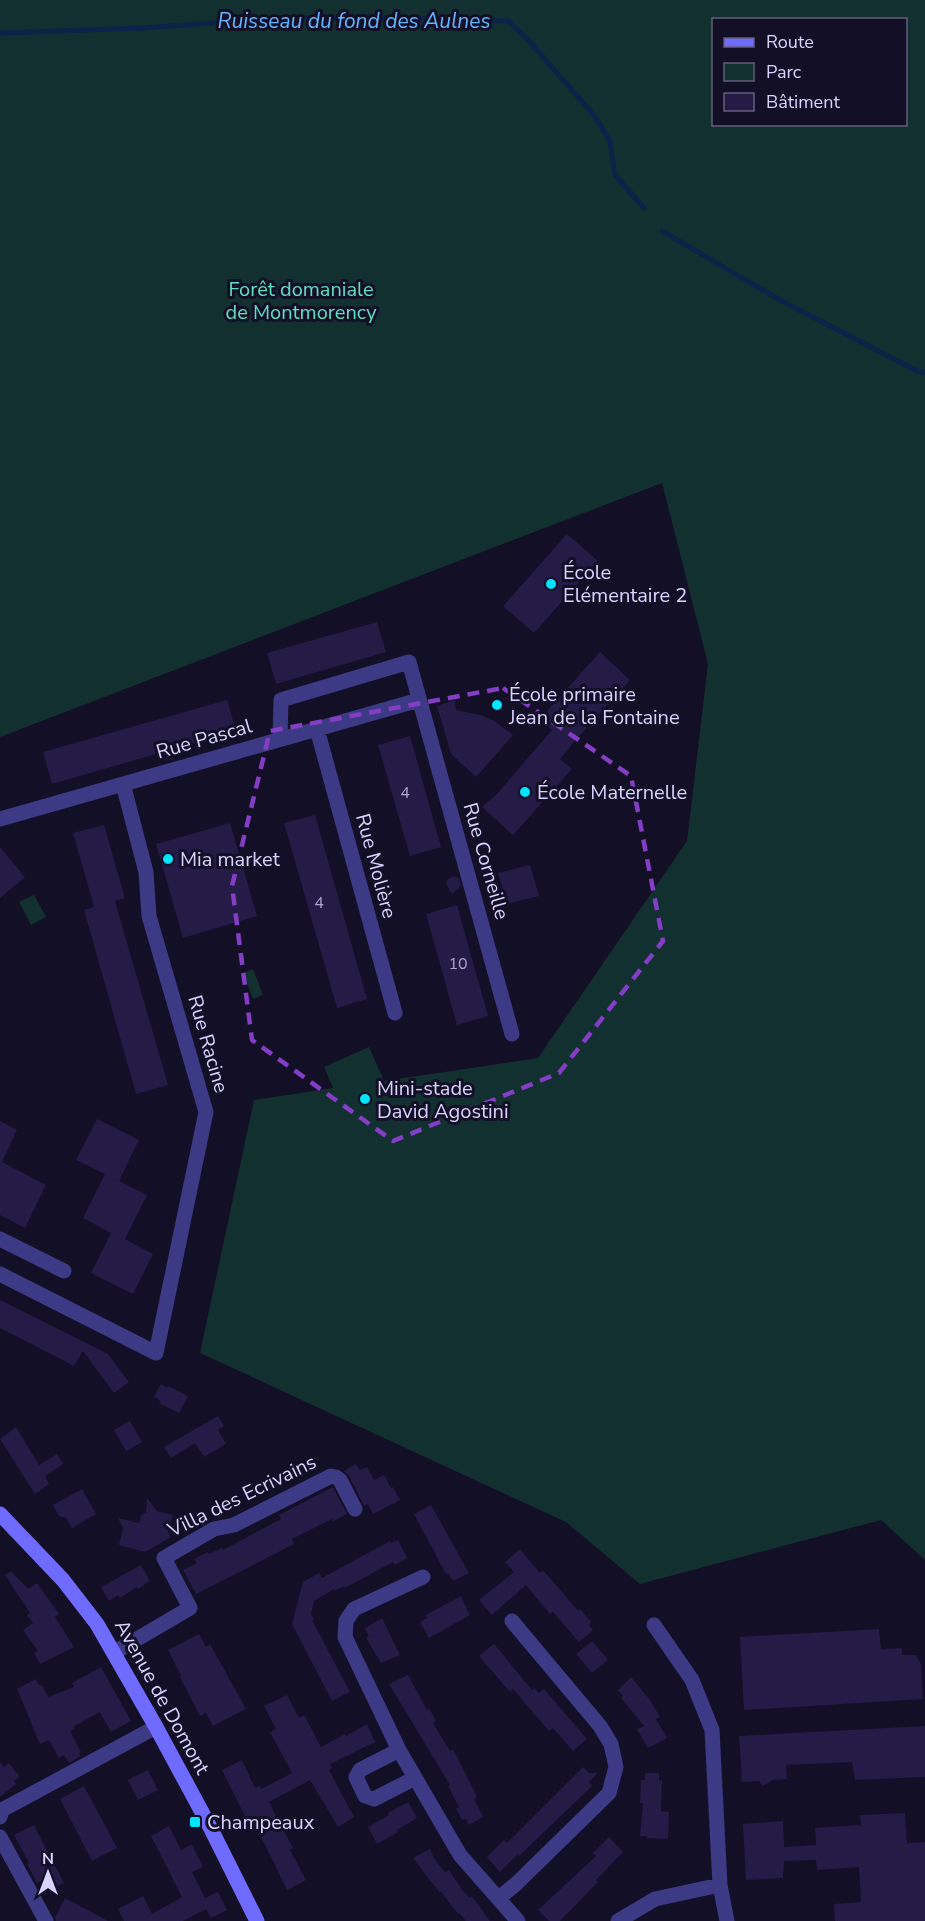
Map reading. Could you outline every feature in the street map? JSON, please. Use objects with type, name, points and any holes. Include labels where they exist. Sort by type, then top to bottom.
[{"type":"main road","name":"Avenue de Domont","points":[[0,1514],[76,1596],[98,1624],[210,1827],[256,1921]]},
{"type":"street","name":"Rue Corneille","points":[[280,740],[281,700],[409,662],[512,1034]]},
{"type":"street","name":"Rue Pascal","points":[[0,819],[419,700]]},
{"type":"street","name":"Rue Molière","points":[[317,729],[395,1013]]},
{"type":"street","name":"Rue Racine","points":[[0,1274],[156,1353],[206,1112],[149,916],[146,872],[123,784]]},
{"type":"street","points":[[0,1239],[64,1271]]},
{"type":"street","name":"Villa des Ecrivains","points":[[115,1653],[190,1608],[164,1558],[214,1529],[234,1525],[331,1476],[340,1480],[355,1509]]},
{"type":"street","points":[[423,1577],[354,1609],[346,1621],[345,1636],[399,1750],[460,1855],[518,1921]]},
{"type":"street","points":[[498,1898],[517,1883],[609,1793],[616,1767],[611,1744],[600,1726],[512,1621]]},
{"type":"street","points":[[654,1625],[692,1680],[712,1730],[720,1885],[727,1921]]},
{"type":"street","points":[[0,1817],[2,1810],[156,1727]]},
{"type":"street","points":[[399,1750],[360,1770],[356,1778],[365,1796],[374,1799],[415,1778]]},
{"type":"street","points":[[0,1837],[46,1921]]},
{"type":"street","points":[[618,1921],[655,1899],[720,1885]]},
{"type":"highlighted area","points":[[503,688],[631,776],[663,941],[559,1073],[393,1141],[252,1040],[232,886],[270,731]]},
{"type":"green space","name":"Forêt domaniale de Montmorency","points":[[0,0],[925,0],[925,1560],[881,1520],[640,1584],[566,1522],[200,1353],[254,1100],[333,1088],[324,1067],[369,1047],[384,1081],[538,1058],[687,841],[708,664],[662,483],[0,737]]},
{"type":"green space","points":[[34,895],[46,917],[31,925],[19,902]]},
{"type":"green space","points":[[253,969],[263,995],[253,999],[243,973]]},
{"type":"building","name":"École Elémentaire 2","points":[[567,534],[598,561],[534,633],[503,606]]},
{"type":"building","points":[[377,622],[386,652],[276,684],[267,653]]},
{"type":"building","points":[[600,652],[630,680],[560,759],[572,769],[513,835],[482,807],[496,795],[552,730],[540,719]]},
{"type":"building","points":[[227,700],[236,731],[52,784],[43,752]]},
{"type":"building","points":[[455,700],[456,710],[493,720],[513,735],[476,777],[451,754],[437,706]]},
{"type":"building","points":[[410,736],[441,847],[410,856],[378,745]]},
{"type":"building","points":[[315,815],[367,999],[337,1008],[284,823]]},
{"type":"building","points":[[230,823],[257,916],[183,938],[156,844]]},
{"type":"building","points":[[104,825],[125,898],[115,901],[168,1085],[136,1094],[84,910],[94,907],[73,833]]},
{"type":"building","points":[[0,847],[25,877],[0,898]]},
{"type":"building","points":[[530,865],[539,896],[507,904],[498,873]]},
{"type":"building","points":[[454,876],[459,878],[461,886],[452,894],[446,884],[448,879]]},
{"type":"building","points":[[457,905],[488,1016],[457,1025],[426,914]]},
{"type":"building","points":[[97,1119],[139,1140],[119,1181],[147,1195],[125,1239],[153,1254],[133,1294],[91,1273],[111,1233],[83,1218],[105,1174],[76,1160]]},
{"type":"building","points":[[0,1121],[17,1130],[2,1162],[46,1185],[25,1228],[0,1215]]},
{"type":"building","points":[[0,1300],[108,1354],[129,1382],[114,1393],[83,1351],[74,1366],[0,1328]]},
{"type":"building","points":[[161,1384],[188,1396],[179,1413],[159,1403],[161,1401],[154,1397]]},
{"type":"building","points":[[218,1416],[224,1426],[218,1430],[226,1444],[204,1457],[195,1443],[171,1458],[164,1447]]},
{"type":"building","points":[[130,1421],[142,1442],[126,1451],[114,1430]]},
{"type":"building","points":[[16,1427],[39,1465],[57,1454],[63,1464],[45,1476],[49,1484],[35,1494],[0,1439]]},
{"type":"building","points":[[356,1464],[360,1470],[367,1467],[374,1480],[384,1475],[400,1500],[373,1514],[368,1504],[364,1506],[349,1476],[344,1471]]},
{"type":"building","points":[[333,1487],[347,1514],[292,1539],[294,1544],[196,1594],[183,1570],[197,1563],[194,1559],[208,1552],[209,1554],[222,1548],[223,1550],[281,1519],[279,1515]]},
{"type":"building","points":[[82,1489],[96,1514],[72,1528],[66,1518],[59,1516],[53,1505]]},
{"type":"building","points":[[147,1498],[157,1511],[173,1515],[168,1532],[171,1537],[145,1552],[119,1545],[123,1528],[118,1518],[139,1523],[141,1516],[146,1512]]},
{"type":"building","points":[[431,1505],[469,1573],[453,1581],[448,1573],[446,1574],[414,1514]]},
{"type":"building","points":[[398,1540],[407,1558],[395,1565],[393,1562],[345,1588],[344,1586],[335,1591],[334,1589],[314,1601],[311,1614],[314,1619],[312,1620],[350,1692],[332,1701],[292,1624],[303,1582],[319,1573],[322,1578],[390,1541],[391,1543]]},
{"type":"building","points":[[520,1549],[540,1573],[543,1570],[578,1611],[580,1609],[591,1622],[589,1625],[593,1630],[579,1642],[553,1612],[550,1614],[526,1585],[492,1615],[479,1600],[514,1572],[505,1562]]},
{"type":"building","points":[[141,1565],[150,1581],[120,1598],[118,1595],[109,1601],[101,1587]]},
{"type":"building","points":[[11,1571],[28,1589],[37,1583],[59,1614],[55,1617],[74,1647],[40,1664],[34,1653],[38,1651],[23,1630],[33,1623],[27,1615],[30,1613],[5,1575]]},
{"type":"building","points":[[461,1596],[470,1615],[429,1638],[420,1622],[427,1618],[426,1615]]},
{"type":"building","points":[[382,1618],[400,1655],[381,1663],[366,1638],[369,1636],[365,1628]]},
{"type":"building","points":[[879,1629],[881,1649],[902,1648],[902,1655],[916,1655],[921,1664],[923,1699],[744,1710],[740,1637]]},
{"type":"building","points":[[199,1634],[206,1647],[210,1644],[246,1709],[213,1726],[206,1713],[200,1716],[168,1650]]},
{"type":"building","points":[[592,1641],[608,1660],[592,1673],[576,1654]]},
{"type":"building","points":[[494,1644],[532,1690],[535,1688],[539,1693],[544,1689],[587,1739],[573,1751],[553,1728],[549,1731],[513,1689],[510,1692],[479,1656]]},
{"type":"building","points":[[101,1667],[131,1721],[111,1732],[100,1712],[73,1727],[75,1729],[70,1731],[81,1756],[69,1763],[64,1755],[59,1758],[49,1740],[40,1744],[17,1689],[36,1679],[39,1685],[43,1686],[48,1697],[74,1687],[72,1683]]},
{"type":"building","points":[[408,1675],[427,1710],[429,1708],[436,1721],[433,1723],[450,1751],[453,1749],[477,1797],[474,1799],[483,1817],[469,1825],[466,1819],[462,1820],[456,1808],[459,1807],[448,1786],[450,1785],[389,1684]]},
{"type":"building","points":[[631,1677],[650,1700],[660,1717],[656,1719],[667,1738],[648,1748],[637,1729],[644,1726],[621,1698],[623,1696],[618,1690]]},
{"type":"building","points":[[287,1695],[299,1718],[304,1715],[321,1747],[367,1724],[375,1742],[330,1764],[332,1768],[329,1770],[354,1817],[338,1827],[310,1780],[269,1802],[293,1848],[290,1850],[306,1880],[287,1890],[251,1816],[246,1818],[222,1770],[242,1760],[255,1788],[260,1786],[261,1789],[292,1773],[270,1732],[276,1729],[264,1706]]},
{"type":"building","points":[[925,1726],[925,1777],[855,1780],[852,1762],[786,1765],[787,1779],[773,1780],[763,1786],[759,1781],[742,1782],[739,1736]]},
{"type":"building","points":[[0,1762],[4,1767],[9,1763],[20,1777],[14,1781],[16,1784],[0,1797]]},
{"type":"building","points":[[583,1767],[589,1773],[598,1773],[589,1782],[592,1786],[500,1872],[487,1857],[504,1840],[507,1843]]},
{"type":"building","points":[[148,1770],[158,1790],[138,1800],[128,1780]]},
{"type":"building","points":[[645,1773],[659,1773],[659,1781],[662,1780],[661,1811],[669,1812],[668,1839],[640,1836],[643,1803],[640,1803],[641,1780],[645,1780]]},
{"type":"building","points":[[84,1786],[117,1848],[92,1861],[60,1799]]},
{"type":"building","points":[[408,1802],[417,1818],[377,1844],[368,1827]]},
{"type":"building","points":[[905,1813],[907,1843],[925,1842],[925,1921],[835,1921],[834,1904],[861,1902],[859,1867],[817,1870],[816,1860],[784,1861],[783,1878],[746,1880],[743,1824],[783,1821],[784,1847],[816,1845],[815,1828],[861,1825],[860,1815]]},
{"type":"building","points":[[34,1825],[64,1883],[46,1892],[40,1881],[37,1883],[14,1835]]},
{"type":"building","points":[[169,1826],[181,1850],[192,1844],[203,1867],[192,1872],[205,1898],[218,1892],[227,1910],[211,1918],[206,1909],[183,1921],[124,1921],[118,1909],[143,1896],[152,1914],[182,1897],[151,1836]]},
{"type":"building","points":[[609,1837],[623,1852],[560,1921],[549,1921],[538,1910],[596,1856],[593,1853]]},
{"type":"building","points":[[430,1849],[435,1860],[445,1872],[449,1870],[463,1891],[470,1898],[472,1896],[490,1921],[466,1921],[440,1893],[413,1858]]},
{"type":"building","points":[[65,1898],[108,1921],[56,1921],[55,1918]]},
{"type":"waterway","name":"Ruisseau du fond des Aulnes","points":[[0,33],[143,28],[286,18],[366,17],[508,21],[528,40],[594,115],[610,141],[615,175],[644,208]]},
{"type":"waterway","name":"Ruisseau du fond des Aulnes","points":[[662,231],[780,300],[917,371],[925,373]]},
{"type":"place","name":"École Elémentaire 2","points":[[551,584]]},
{"type":"place","name":"École primaire Jean de la Fontaine","points":[[497,705]]},
{"type":"place","name":"École Maternelle","points":[[525,792]]},
{"type":"place","name":"Mia market","points":[[168,859]]},
{"type":"place","name":"Mini-stade David Agostini","points":[[365,1099]]},
{"type":"place","name":"Champeaux","points":[[195,1822]]}]
